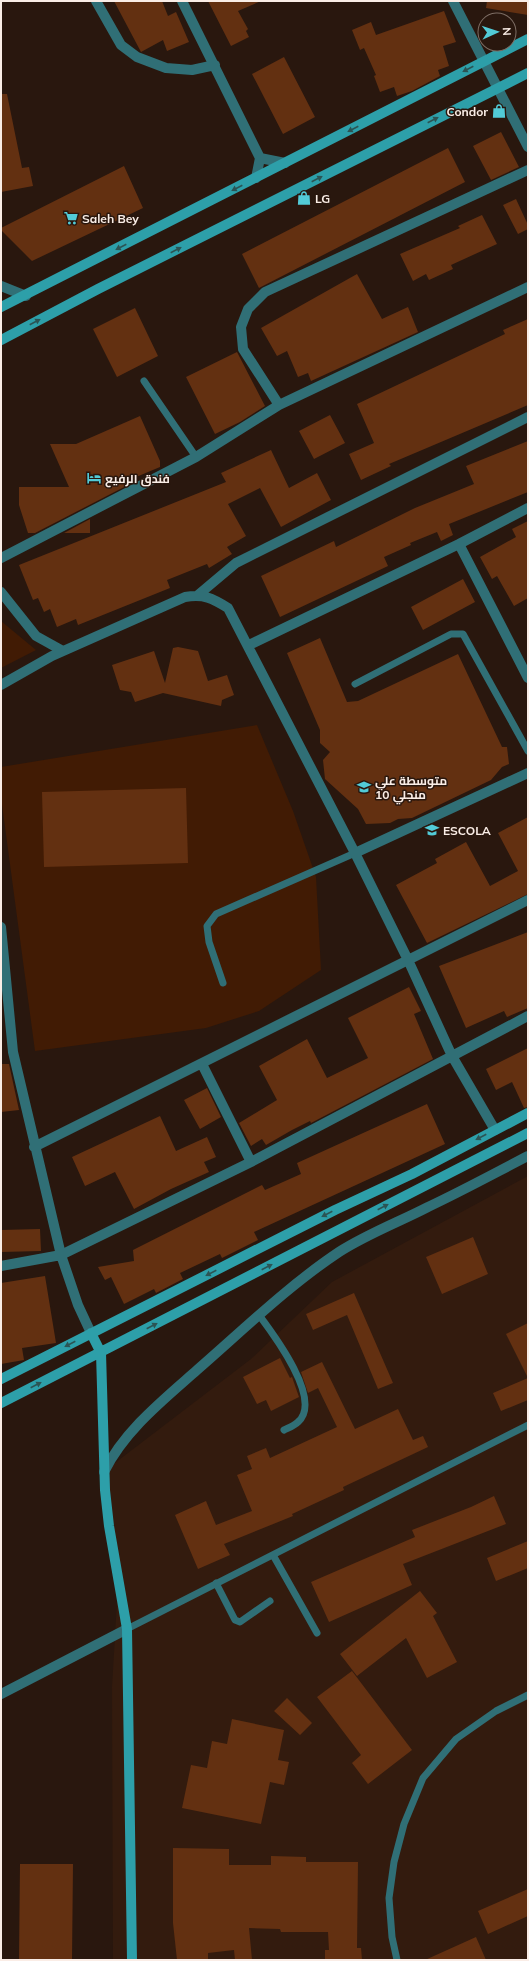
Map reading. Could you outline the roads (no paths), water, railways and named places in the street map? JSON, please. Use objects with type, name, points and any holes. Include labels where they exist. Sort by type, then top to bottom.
[{"type":"main road","points":[[1,307],[26,296],[528,39]]},
{"type":"main road","points":[[1,340],[98,289],[528,73]]},
{"type":"main road","points":[[1,1379],[335,1210],[412,1174],[528,1113]]},
{"type":"main road","points":[[1,1403],[528,1133]]},
{"type":"main road","points":[[91,1333],[101,1353],[104,1472],[109,1526],[127,1628],[132,1960]]},
{"type":"street","points":[[96,1],[121,44],[137,57],[172,68],[192,70],[215,64]]},
{"type":"street","points":[[182,1],[215,64],[260,158],[256,178]]},
{"type":"street","points":[[453,1],[528,147]]},
{"type":"street","points":[[260,158],[285,164]]},
{"type":"street","points":[[279,405],[243,349],[241,327],[248,309],[264,292],[528,170]]},
{"type":"street","points":[[1,286],[26,296]]},
{"type":"street","points":[[1,558],[196,457],[279,405],[528,288]]},
{"type":"street","points":[[198,595],[236,563],[528,417]]},
{"type":"street","points":[[248,645],[459,544],[528,508]]},
{"type":"street","points":[[459,544],[528,678]]},
{"type":"street","points":[[1,592],[36,636],[63,651]]},
{"type":"street","points":[[1,685],[63,651],[185,596],[198,595],[213,599],[228,608],[355,854],[408,960],[452,1056],[495,1130]]},
{"type":"street","points":[[355,854],[528,773]]},
{"type":"street","points":[[34,1147],[528,900]]},
{"type":"street","points":[[1,927],[13,1052],[34,1147],[61,1255],[78,1305],[91,1333]]},
{"type":"street","points":[[1,1266],[61,1255],[251,1162],[528,1016]]},
{"type":"street","points":[[202,1064],[251,1162]]},
{"type":"street","points":[[104,1472],[120,1446],[162,1400],[259,1315],[340,1252],[528,1156]]},
{"type":"street","points":[[1,1694],[127,1628]]},
{"type":"lane","points":[[144,381],[196,457]]},
{"type":"lane","points":[[355,684],[451,634],[463,634],[528,751]]},
{"type":"lane","points":[[223,982],[208,937],[207,926],[216,914],[355,854]]},
{"type":"lane","points":[[259,1315],[281,1345],[304,1391],[305,1406],[298,1422],[284,1430]]},
{"type":"lane","points":[[127,1628],[528,1425]]},
{"type":"lane","points":[[272,1555],[317,1633]]},
{"type":"lane","points":[[216,1583],[235,1620],[240,1622],[270,1602]]},
{"type":"lane","points":[[397,1960],[392,1937],[388,1898],[394,1862],[404,1824],[423,1778],[456,1739],[496,1711],[528,1695]]},
{"type":"place","name":"Condor","points":[[499,111]]},
{"type":"place","name":"LG","points":[[304,198]]},
{"type":"place","name":"Saleh Bey","points":[[71,218]]},
{"type":"place","name":"فندق الرفيع","points":[[94,478]]},
{"type":"place","name":"متوسطة علي منجلي 10","points":[[364,787]]},
{"type":"place","name":"ESCOLA","points":[[432,830]]}]
